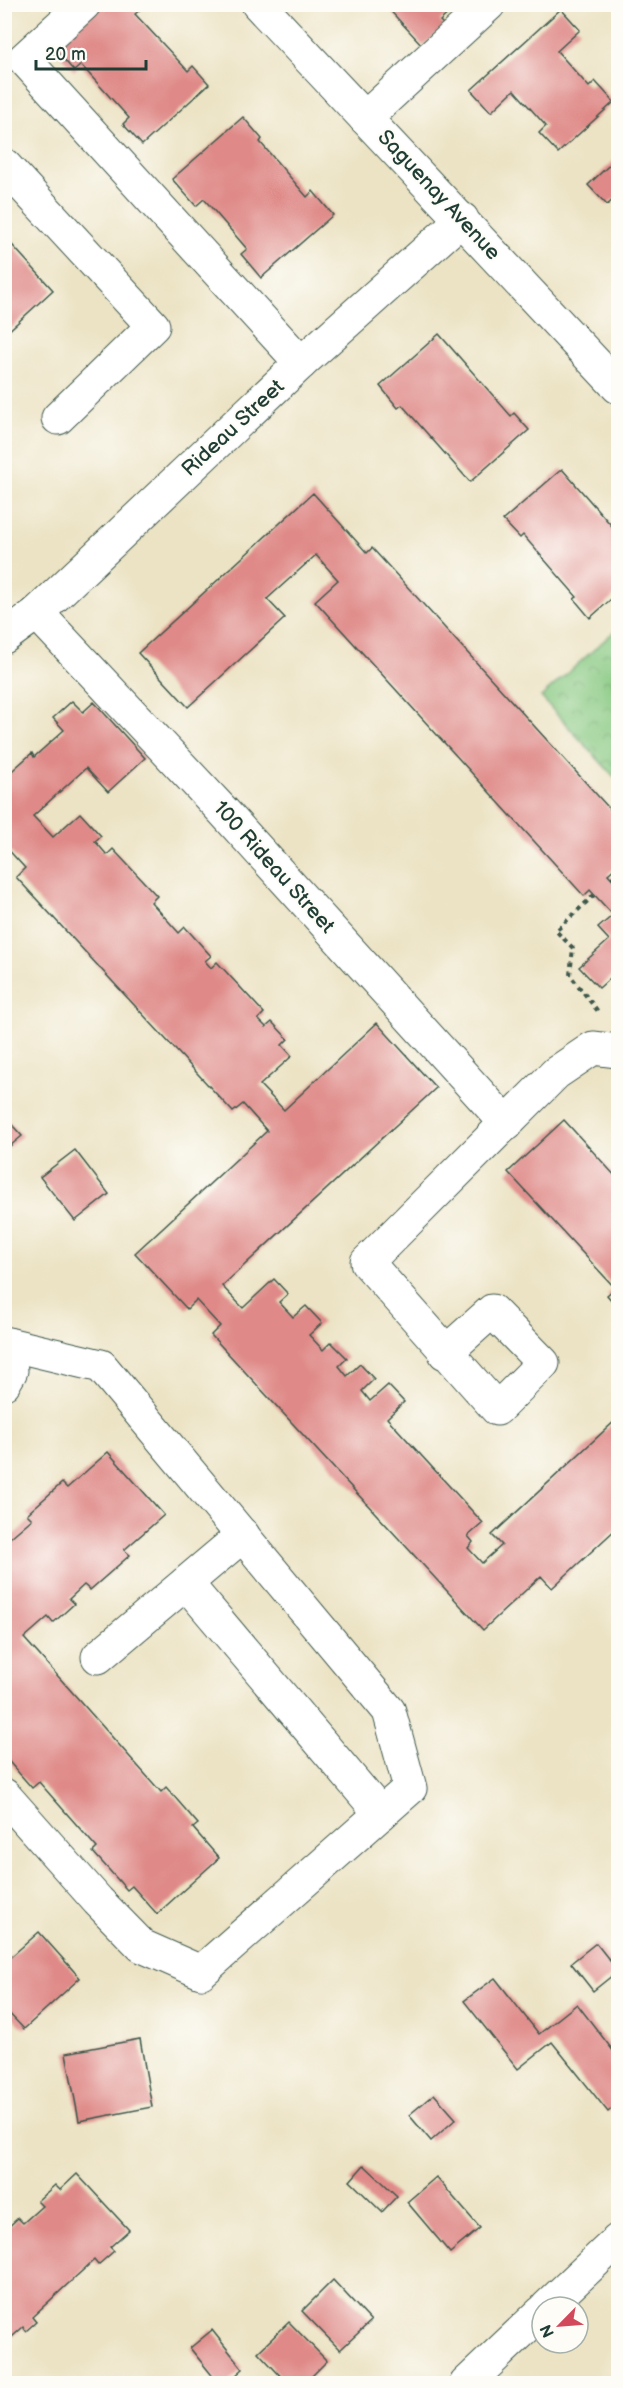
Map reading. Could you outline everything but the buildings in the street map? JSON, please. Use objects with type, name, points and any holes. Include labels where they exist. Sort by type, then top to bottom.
[{"type":"street","points":[[84,4],[24,59],[301,363]]},
{"type":"street","name":"Saguenay Avenue","points":[[258,4],[618,387]]},
{"type":"street","points":[[365,118],[489,4]]},
{"type":"street","points":[[4,165],[153,326],[58,418]]},
{"type":"street","name":"Rideau Street","points":[[4,637],[37,613],[301,363],[462,219]]},
{"type":"street","name":"100 Rideau Street","points":[[37,613],[231,819],[507,1124]]},
{"type":"street","points":[[445,1353],[367,1262],[556,1073],[593,1048],[618,1051]]},
{"type":"street","points":[[4,1383],[11,1371],[6,1342],[102,1366],[389,1711],[410,1788],[201,1972],[142,1946],[98,1901],[4,1795]]},
{"type":"street","points":[[98,1657],[243,1535]]},
{"type":"street","points":[[186,1582],[381,1814]]},
{"type":"street","points":[[561,2295],[618,2240]]},
{"type":"street","points":[[466,2384],[530,2323]]},
{"type":"path","points":[[612,879],[618,873]]},
{"type":"path","points":[[594,895],[556,931],[573,948],[570,975],[605,1020]]},
{"type":"green space","points":[[618,628],[618,781],[541,697]]}]
